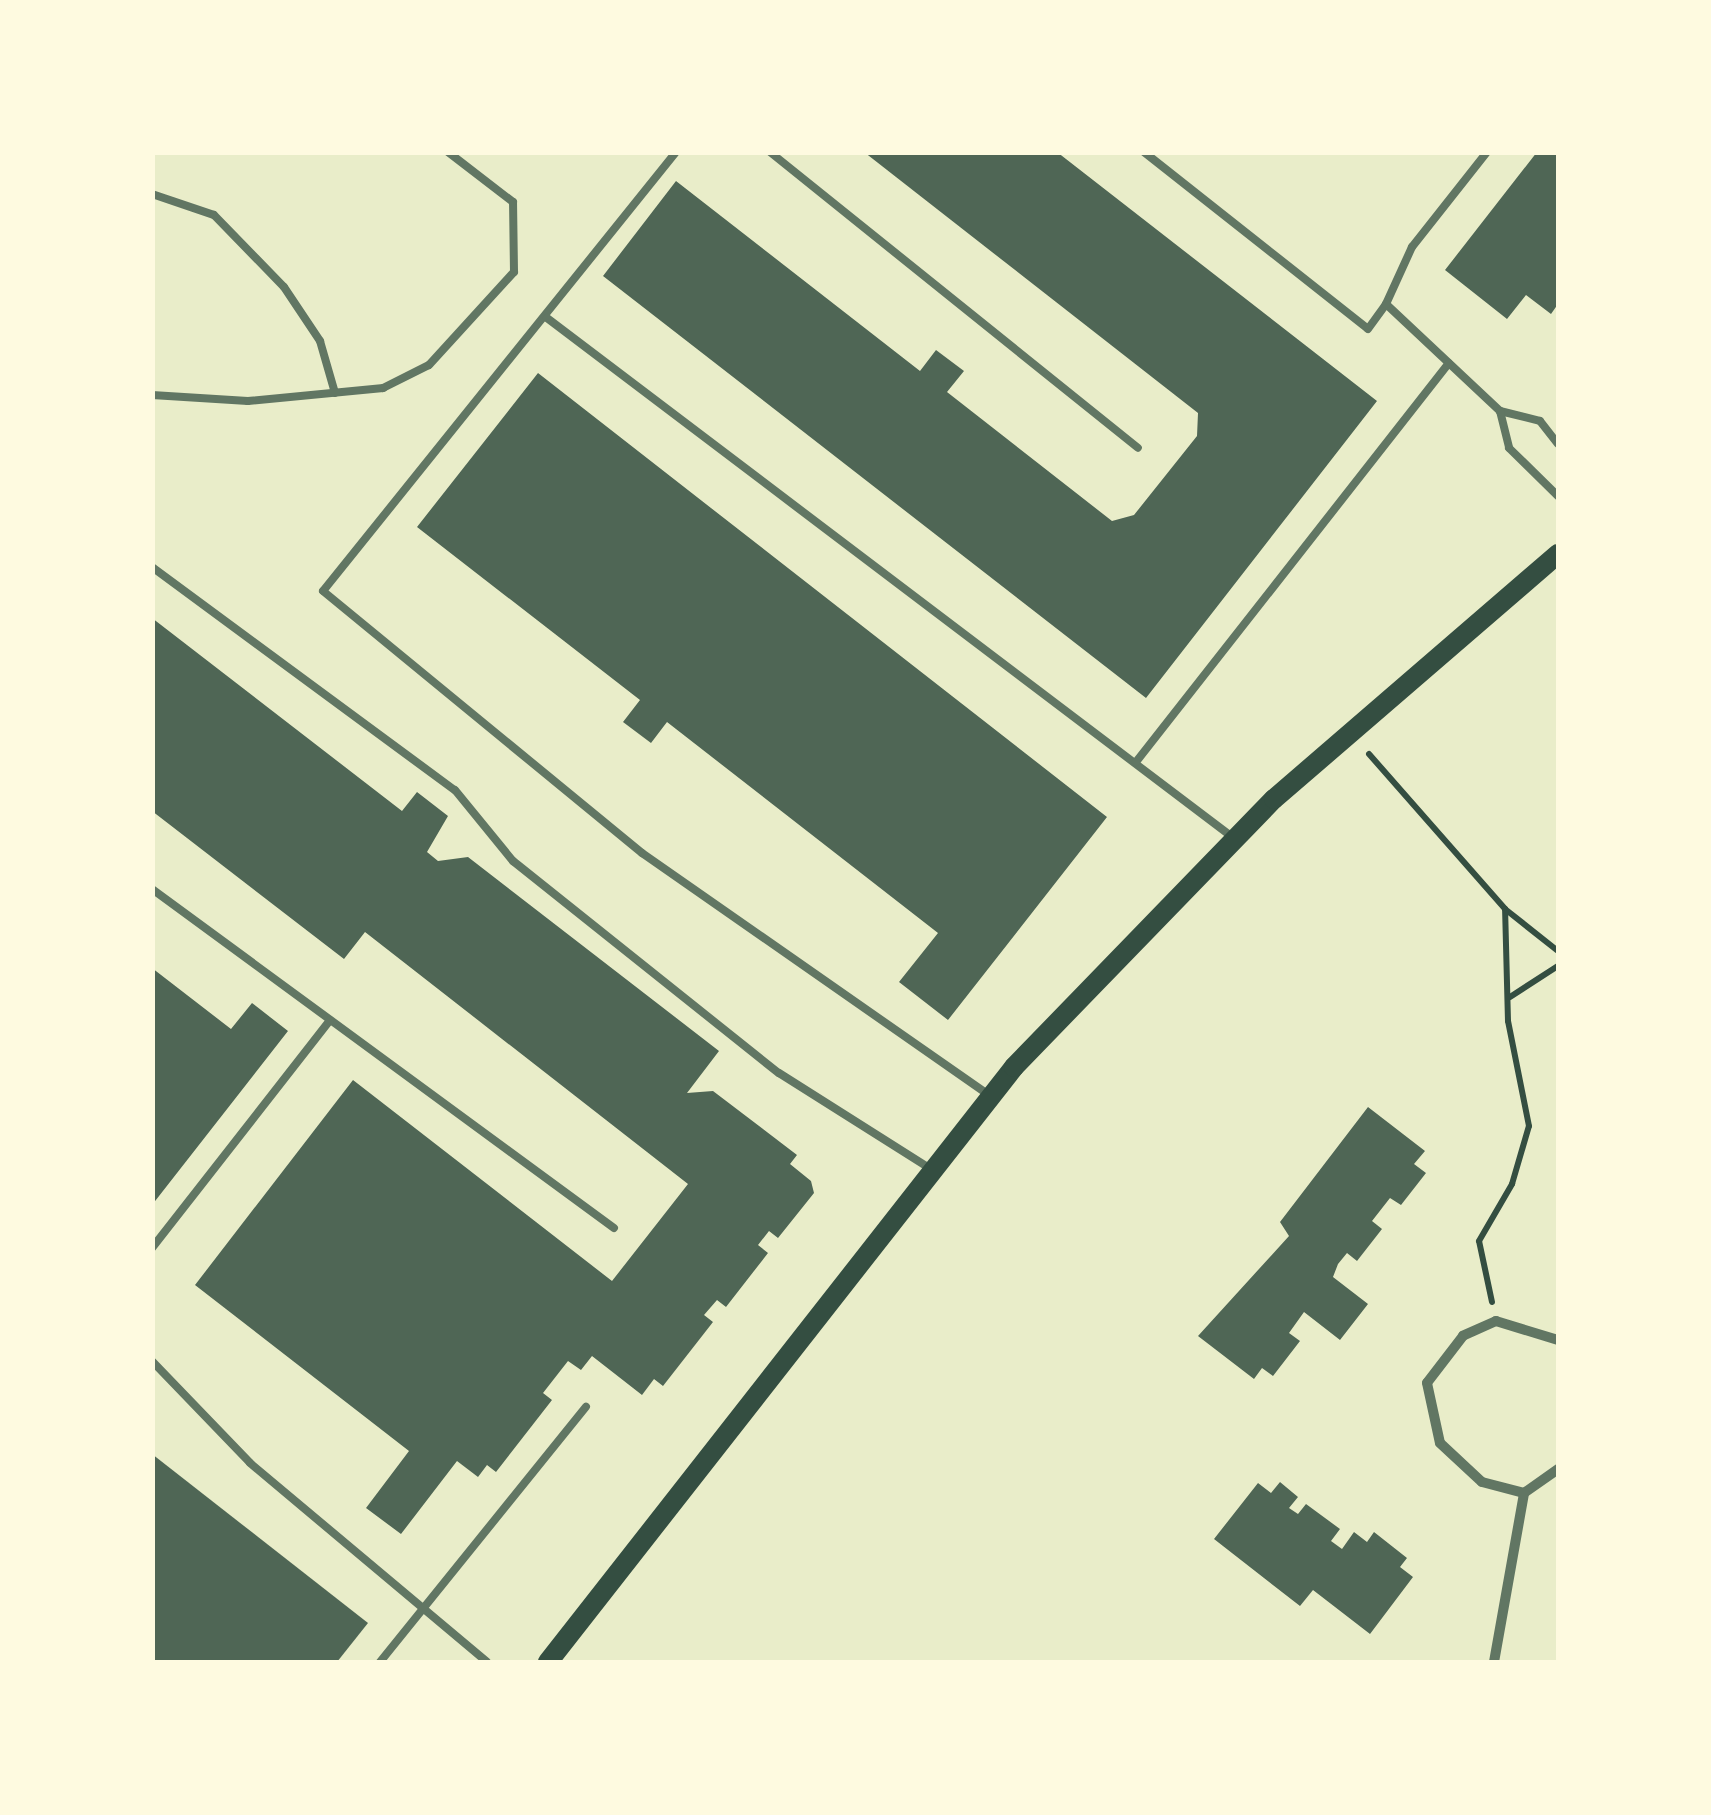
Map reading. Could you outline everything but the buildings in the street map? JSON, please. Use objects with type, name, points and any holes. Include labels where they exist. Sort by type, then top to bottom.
[{"type":"main road","points":[[548,1662],[991,1097],[1235,839],[1350,733],[1558,554]]},
{"type":"street","points":[[1524,1493],[1482,1482],[1440,1442],[1430,1412],[1427,1383],[1463,1336],[1496,1321],[1558,1340]]},
{"type":"street","points":[[1494,1662],[1524,1493],[1558,1469]]},
{"type":"lane","points":[[152,395],[248,401],[382,388],[428,366],[514,272],[512,202],[448,152]]},
{"type":"lane","points":[[464,164],[473,152]]},
{"type":"lane","points":[[676,152],[548,318],[323,591],[642,853],[991,1097]]},
{"type":"lane","points":[[770,152],[1138,448]]},
{"type":"lane","points":[[1144,152],[1368,328],[1386,304],[1412,248],[1487,152]]},
{"type":"lane","points":[[152,194],[214,215],[284,288],[320,341],[334,393]]},
{"type":"lane","points":[[1386,304],[1500,411],[1540,421],[1558,444]]},
{"type":"lane","points":[[548,318],[1235,839]]},
{"type":"lane","points":[[1136,762],[1448,363]]},
{"type":"lane","points":[[1500,411],[1509,448],[1558,496]]},
{"type":"lane","points":[[152,567],[440,778],[513,861],[779,1073],[933,1170]]},
{"type":"lane","points":[[152,889],[614,1228]]},
{"type":"lane","points":[[152,1248],[330,1020]]},
{"type":"lane","points":[[152,1361],[250,1464],[486,1662]]},
{"type":"lane","points":[[380,1662],[586,1407]]},
{"type":"path","points":[[1350,733],[1505,909],[1558,952]]},
{"type":"path","points":[[1496,1321],[1479,1241],[1512,1184],[1529,1126],[1509,998],[1505,909]]},
{"type":"path","points":[[1509,998],[1558,966]]}]
